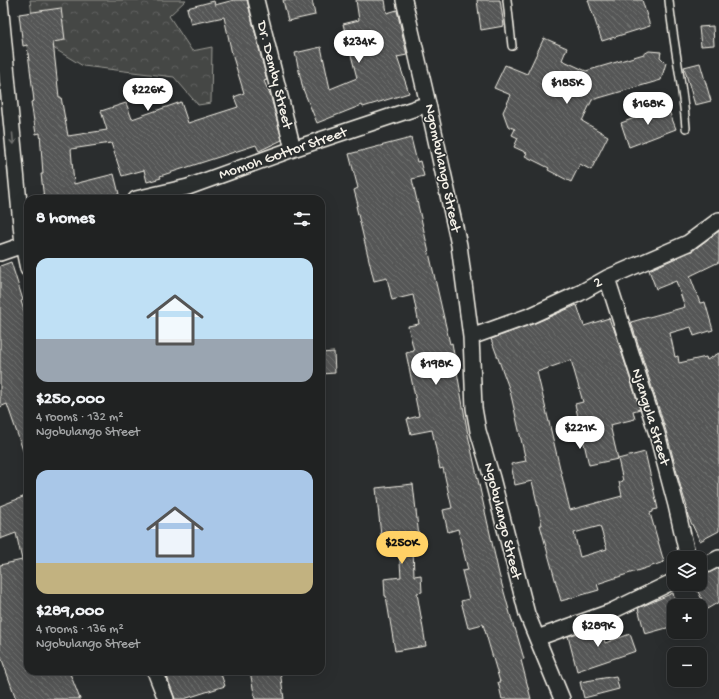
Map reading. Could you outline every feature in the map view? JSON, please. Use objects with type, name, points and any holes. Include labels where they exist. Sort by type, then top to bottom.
[{"type":"street","name":"Dr. Demby Street","points":[[256,0],[292,149]]},
{"type":"street","name":"Ngombulango Street","points":[[404,0],[459,245],[472,337]]},
{"type":"street","points":[[0,2],[24,224]]},
{"type":"street","name":"Momoh Gottor Street","points":[[172,195],[190,193],[292,149],[428,104]]},
{"type":"street","name":"2","points":[[472,337],[532,315],[607,278],[688,243],[719,220]]},
{"type":"street","points":[[0,253],[24,244]]},
{"type":"street","name":"Njangula Street","points":[[607,278],[656,434],[676,506],[686,551]]},
{"type":"street","name":"Ngobulango Street","points":[[472,337],[474,408],[478,431],[492,478],[523,602],[562,699]]},
{"type":"street","points":[[707,564],[719,558]]},
{"type":"street","points":[[538,638],[610,612],[667,584]]},
{"type":"street","points":[[157,675],[166,699]]},
{"type":"lane","points":[[507,0],[512,46]]},
{"type":"lane","points":[[669,0],[672,33],[684,97],[686,128]]},
{"type":"green space","points":[[30,0],[186,0],[169,16],[192,51],[212,47],[211,103],[198,105],[174,77],[83,66],[35,37]]},
{"type":"building","points":[[234,0],[247,0],[267,80],[264,81],[271,97],[282,140],[259,151],[256,145],[160,176],[161,178],[147,182],[144,170],[122,176],[111,143],[71,149],[74,184],[114,174],[119,194],[44,195],[41,174],[43,174],[40,133],[36,134],[31,102],[34,101],[27,45],[23,46],[19,14],[61,8],[65,40],[53,42],[59,97],[61,97],[68,136],[107,130],[101,111],[126,103],[132,119],[181,102],[188,123],[238,107],[234,97],[244,93],[232,54],[224,17],[191,24],[187,8],[214,1],[215,5]]},
{"type":"building","points":[[283,0],[312,0],[315,15],[288,21]]},
{"type":"building","points":[[356,0],[385,0],[387,13],[397,10],[407,55],[397,57],[409,93],[363,107],[362,105],[317,123],[303,89],[295,53],[321,47],[330,89],[357,78],[343,24],[359,20]]},
{"type":"building","points":[[477,0],[500,0],[504,26],[481,30]]},
{"type":"building","points":[[588,0],[642,0],[650,26],[602,41]]},
{"type":"building","points":[[713,26],[714,45],[701,46],[699,27]]},
{"type":"building","points":[[544,38],[567,48],[562,60],[586,71],[644,54],[649,51],[661,52],[660,57],[666,63],[661,80],[592,100],[582,121],[608,136],[591,170],[580,164],[571,182],[548,170],[549,168],[525,156],[527,153],[514,147],[518,138],[512,135],[515,129],[508,126],[503,112],[511,95],[494,88],[505,65],[527,74]]},
{"type":"building","points":[[700,63],[711,101],[695,105],[684,67]]},
{"type":"building","points":[[667,106],[676,129],[629,147],[621,123]]},
{"type":"building","points":[[411,138],[417,162],[420,161],[424,176],[412,179],[450,344],[452,343],[468,435],[499,574],[524,659],[521,660],[531,699],[502,699],[498,682],[500,682],[483,624],[468,628],[461,601],[469,599],[462,571],[468,570],[458,529],[448,532],[443,510],[452,508],[443,468],[440,469],[432,430],[411,434],[407,419],[419,416],[406,353],[414,351],[408,326],[419,324],[413,295],[392,300],[387,278],[374,281],[356,206],[358,205],[354,190],[358,188],[349,154]]},
{"type":"building","points":[[719,231],[719,262],[690,276],[700,303],[705,302],[713,330],[694,336],[691,327],[670,333],[675,357],[678,356],[679,363],[706,357],[707,360],[719,353],[719,531],[700,541],[688,516],[687,507],[666,431],[631,322],[685,307],[676,281],[656,289],[649,270],[692,251]]},
{"type":"building","points":[[11,262],[23,300],[21,301],[24,311],[24,453],[7,404],[0,407],[0,266]]},
{"type":"building","points":[[577,305],[584,326],[609,318],[612,327],[613,326],[640,409],[633,411],[635,419],[610,425],[618,459],[645,452],[658,509],[653,510],[653,512],[650,513],[664,562],[597,584],[599,590],[561,601],[540,525],[542,525],[532,481],[515,485],[511,464],[526,461],[510,391],[491,339],[535,323]],"holes":[[[571,360],[583,402],[575,404],[589,465],[618,459],[623,481],[619,482],[622,496],[570,510],[537,372]],[[600,526],[607,549],[580,557],[574,533]]]},
{"type":"building","points":[[334,352],[335,373],[325,374],[325,353]]},
{"type":"building","points":[[413,484],[420,546],[413,547],[414,576],[421,575],[422,592],[417,593],[426,646],[395,651],[385,596],[384,579],[401,577],[399,548],[391,549],[390,544],[382,545],[376,488]]},
{"type":"building","points":[[24,497],[24,675],[71,675],[80,699],[16,699],[0,654],[0,565],[22,560],[16,533],[0,539],[0,506]]},
{"type":"building","points":[[719,568],[719,602],[707,609],[707,599],[702,599],[698,591],[707,591],[707,574]]},
{"type":"building","points":[[673,593],[674,599],[667,599],[667,628],[645,634],[638,608]]},
{"type":"building","points":[[601,626],[605,643],[630,634],[636,651],[577,671],[568,636]]},
{"type":"building","points":[[166,675],[221,675],[225,686],[184,699],[175,699]]},
{"type":"building","points":[[251,675],[281,675],[284,699],[255,699]]},
{"type":"building","points":[[616,676],[619,689],[584,698],[580,682]]}]
